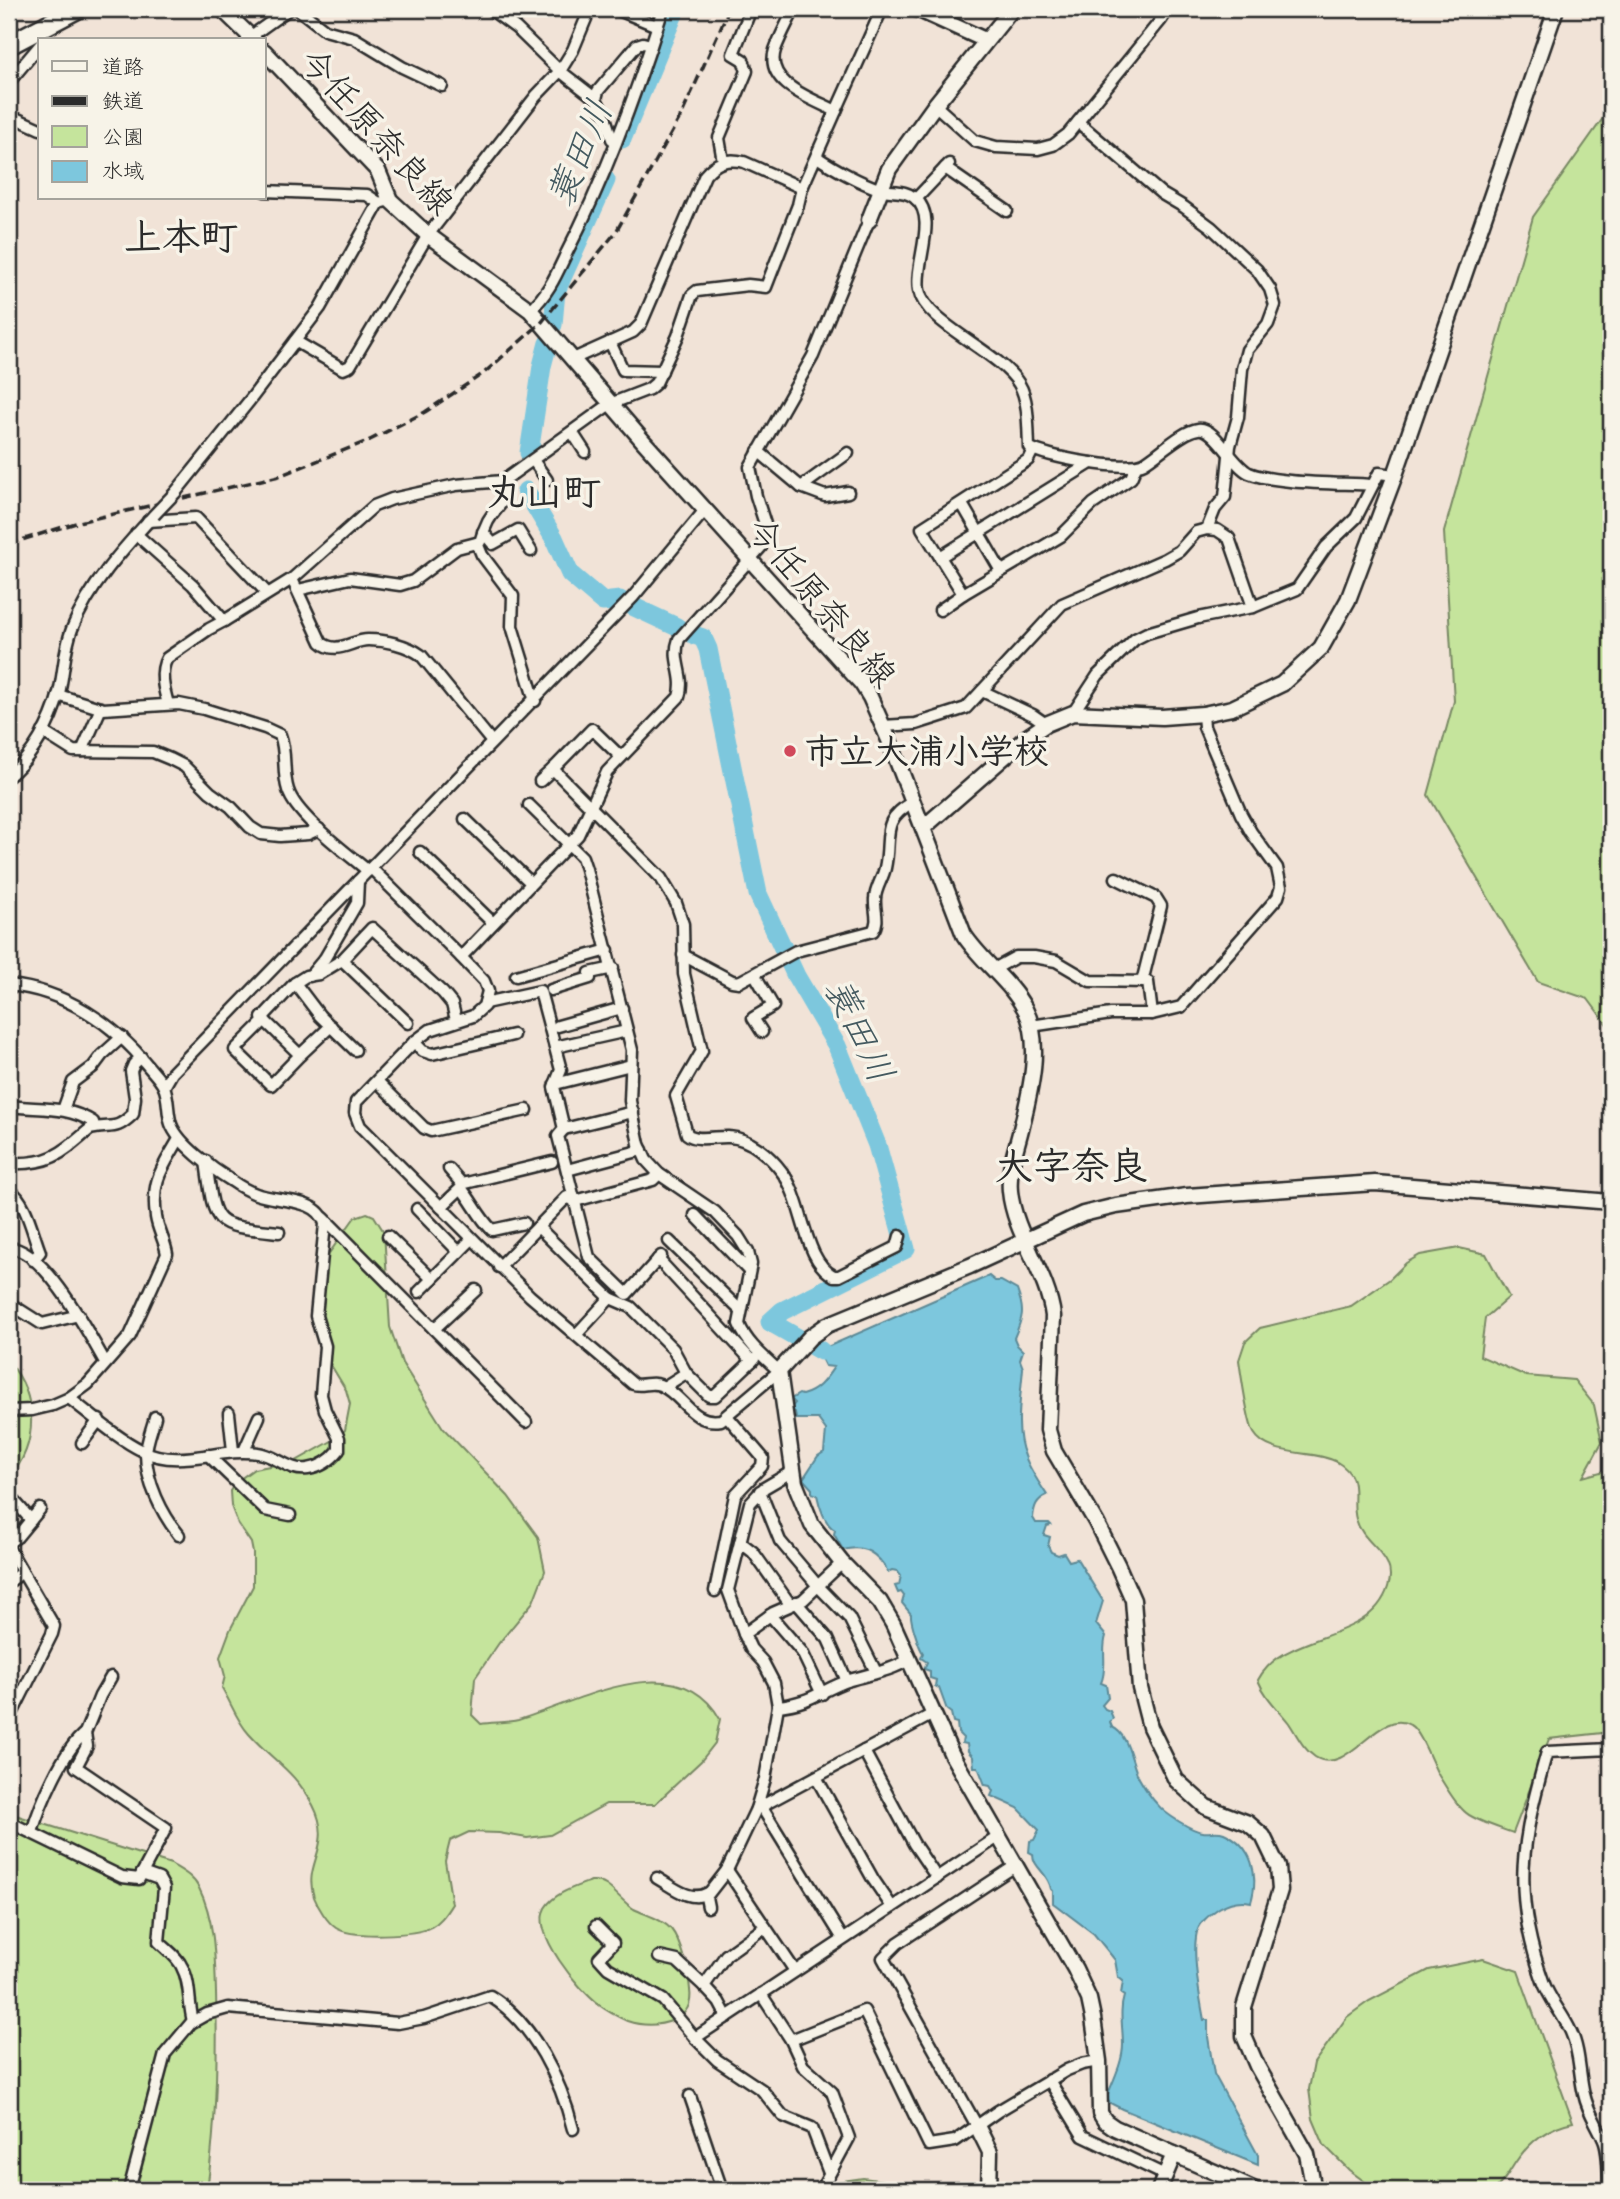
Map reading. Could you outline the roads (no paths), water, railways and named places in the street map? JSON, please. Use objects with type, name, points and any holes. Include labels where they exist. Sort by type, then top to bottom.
[{"type":"highway","points":[[43,37],[77,9]]},
{"type":"highway","points":[[9,45],[38,38]]},
{"type":"street","name":"今任原奈良線","points":[[222,9],[249,38]]},
{"type":"street","points":[[251,38],[289,9]]},
{"type":"street","points":[[298,9],[325,30],[354,38],[442,86]]},
{"type":"street","points":[[490,9],[516,28],[561,71],[596,99],[612,139],[616,142]]},
{"type":"street","points":[[295,341],[343,369],[350,366],[428,235],[536,96],[561,71],[590,9]]},
{"type":"street","points":[[616,9],[657,26]]},
{"type":"street","points":[[530,310],[549,288],[579,231],[616,142],[663,9]]},
{"type":"street","points":[[723,161],[719,138],[747,71],[743,61],[733,54],[751,9]]},
{"type":"street","points":[[794,9],[774,52],[774,65],[779,79],[836,111]]},
{"type":"street","points":[[168,704],[163,666],[167,659],[209,629],[292,579],[374,506],[392,499],[456,485],[503,481],[610,404],[649,389],[656,383],[678,336],[692,295],[698,291],[748,285],[765,287],[798,205],[802,188],[882,9]]},
{"type":"street","points":[[917,9],[985,40]]},
{"type":"street","points":[[461,957],[580,830],[607,772],[679,696],[682,687],[675,650],[679,639],[751,561],[765,538],[765,524],[750,467],[813,356],[889,169],[935,105],[1012,9]]},
{"type":"street","points":[[935,105],[975,141],[996,147],[1038,149],[1053,145],[1068,134],[1168,9]]},
{"type":"street","points":[[923,828],[1027,737],[1046,724],[1073,713],[1162,717],[1203,714],[1232,708],[1282,684],[1321,649],[1348,600],[1395,475],[1556,9]]},
{"type":"street","points":[[9,82],[38,44]]},
{"type":"street","points":[[596,99],[598,91],[637,45],[651,45]]},
{"type":"street","name":"今任原奈良線","points":[[266,53],[378,171],[384,201],[530,310],[610,404],[862,684],[883,726],[964,935],[973,948],[1007,982],[1026,1010],[1031,1026],[1033,1065],[1010,1168],[1010,1193],[1024,1240],[1051,1298],[1053,1316],[1048,1430],[1054,1451],[1096,1522],[1132,1600],[1140,1688],[1150,1727],[1176,1780],[1206,1807],[1248,1823],[1263,1836],[1278,1867],[1280,1890],[1244,2007],[1244,2036],[1257,2066],[1307,2154],[1314,2190]]},
{"type":"street","points":[[9,115],[38,128]]},
{"type":"street","points":[[1078,122],[1162,194],[1211,227],[1257,270],[1270,289],[1275,305],[1268,324],[1247,350],[1242,369],[1238,417],[1230,446],[1225,497],[1215,509],[1207,529]]},
{"type":"street","points":[[817,157],[880,189],[905,192],[922,205],[927,223],[919,267],[919,289],[923,301],[936,316],[998,360],[1019,384],[1025,398],[1029,447],[1038,453],[1092,463],[1136,466],[1172,442],[1198,429],[1206,430],[1215,436],[1230,457],[1250,473],[1277,479],[1372,485]]},
{"type":"street","points":[[573,359],[633,332],[641,324],[705,176],[712,167],[723,161],[744,162],[802,188]]},
{"type":"street","points":[[916,200],[947,165],[1007,211]]},
{"type":"street","points":[[9,776],[43,732],[58,695],[72,630],[115,559],[175,493],[320,308],[384,201],[367,195],[266,191]]},
{"type":"street","points":[[610,342],[623,370],[662,371]]},
{"type":"street","points":[[572,432],[585,452]]},
{"type":"street","points":[[963,594],[922,528],[1028,460],[1033,450]]},
{"type":"street","points":[[758,451],[801,487],[825,496],[848,492]]},
{"type":"street","points":[[801,487],[848,453]]},
{"type":"street","points":[[533,460],[547,480]]},
{"type":"street","points":[[940,557],[1092,463]]},
{"type":"street","points":[[940,610],[1066,532],[1093,504],[1131,478],[1136,466]]},
{"type":"street","points":[[1073,713],[1098,675],[1135,639],[1198,618],[1253,607],[1297,589],[1326,547],[1356,518],[1379,473],[1395,475]]},
{"type":"street","points":[[298,590],[350,578],[400,585],[413,581],[457,548],[477,543],[489,518],[499,509],[506,495],[503,481]]},
{"type":"street","points":[[962,504],[1001,571]]},
{"type":"street","points":[[164,1087],[172,1073],[634,597],[705,510]]},
{"type":"street","points":[[151,518],[196,517],[267,593]]},
{"type":"street","points":[[484,532],[493,544],[518,530],[531,551]]},
{"type":"street","points":[[883,726],[916,724],[966,708],[1062,604],[1165,559],[1179,551],[1196,532],[1217,530],[1229,538],[1253,607]]},
{"type":"street","points":[[136,534],[193,585],[224,621]]},
{"type":"street","points":[[477,543],[482,555],[513,596],[512,626],[535,701]]},
{"type":"street","points":[[292,579],[321,642],[326,647],[340,648],[366,640],[410,647],[421,654],[492,742]]},
{"type":"street","points":[[982,691],[1046,724]]},
{"type":"street","points":[[58,695],[100,709],[168,704],[204,709],[280,735],[288,790],[319,829],[370,869],[461,957],[484,981],[488,991],[485,1003],[473,1016],[430,1030],[414,1042],[356,1102],[355,1113],[360,1126],[499,1267],[632,1384],[638,1386],[654,1383],[664,1387],[696,1416],[705,1420],[721,1420],[727,1416],[779,1371],[810,1337],[827,1325],[1083,1214],[1116,1206],[1187,1196],[1375,1184],[1611,1202]]},
{"type":"street","points":[[82,751],[100,709]]},
{"type":"street","points":[[1031,1026],[1111,1014],[1152,1014],[1181,1007],[1278,897],[1281,887],[1276,868],[1241,814],[1204,727],[1203,714]]},
{"type":"street","points":[[540,781],[592,729],[621,757]]},
{"type":"street","points":[[43,732],[73,751],[153,752],[170,758],[184,766],[210,792],[261,834],[308,834],[319,829]]},
{"type":"street","points":[[552,769],[661,878],[676,903],[683,925],[684,974],[702,1051],[676,1096],[687,1134],[696,1138],[738,1138],[770,1158],[791,1186],[817,1262],[834,1276],[897,1247],[900,1236]]},
{"type":"street","points":[[683,955],[732,981],[739,982],[796,951],[873,931],[877,924],[874,899],[886,868],[889,830],[896,811],[913,802]]},
{"type":"street","points":[[529,805],[582,857],[632,1050],[630,1101],[646,1160],[659,1174],[698,1199],[738,1236],[748,1252],[751,1264],[739,1324],[760,1353],[779,1371],[795,1483],[812,1525],[842,1563],[880,1602],[893,1624],[952,1755],[1075,1969],[1089,1999],[1099,2061],[1100,2113],[1105,2122],[1255,2190]]},
{"type":"street","points":[[464,819],[531,883]]},
{"type":"street","points":[[420,852],[493,923]]},
{"type":"street","points":[[1116,878],[1156,898],[1161,906],[1142,982]]},
{"type":"street","points":[[310,976],[357,903],[358,881]]},
{"type":"street","points":[[300,1055],[262,1018],[295,983],[319,974],[342,960],[372,928],[443,993],[452,1004],[456,1020]]},
{"type":"street","points":[[516,976],[608,950]]},
{"type":"street","points":[[994,969],[1016,957],[1034,957],[1056,961],[1090,981],[1148,982],[1152,1014]]},
{"type":"street","points":[[342,960],[408,1023]]},
{"type":"street","points":[[551,990],[590,978],[590,973],[612,968]]},
{"type":"street","points":[[755,975],[773,1006],[753,1018],[762,1032]]},
{"type":"street","points":[[295,983],[320,1016],[355,1050]]},
{"type":"street","points":[[9,985],[50,995],[82,1009],[122,1037],[164,1087],[171,1123],[179,1139],[230,1180],[257,1194],[309,1206],[323,1217],[526,1422]]},
{"type":"street","points":[[485,1003],[540,991],[561,1070],[555,1084],[564,1129]]},
{"type":"street","points":[[558,1026],[622,1008]]},
{"type":"street","points":[[265,1020],[235,1050],[271,1085],[331,1026]]},
{"type":"street","points":[[555,1047],[627,1031]]},
{"type":"street","points":[[414,1042],[432,1054],[513,1035]]},
{"type":"street","points":[[63,1110],[74,1082],[122,1037]]},
{"type":"street","points":[[9,1163],[33,1162],[61,1155],[94,1127],[113,1128],[124,1124],[134,1114],[135,1098],[131,1071],[141,1058]]},
{"type":"street","points":[[555,1084],[631,1065]]},
{"type":"street","points":[[377,1081],[424,1128],[431,1131],[527,1110]]},
{"type":"street","points":[[9,1106],[63,1110],[87,1118],[93,1122],[94,1127]]},
{"type":"street","points":[[633,1112],[564,1129],[558,1136],[589,1257],[627,1294],[660,1257],[691,1296],[752,1361]]},
{"type":"street","points":[[9,1411],[32,1410],[69,1398],[88,1384],[130,1335],[167,1254],[166,1243],[156,1219],[156,1178],[179,1139]]},
{"type":"street","points":[[567,1170],[642,1150]]},
{"type":"street","points":[[206,1161],[212,1202],[221,1220],[232,1227],[279,1232]]},
{"type":"street","points":[[441,1208],[461,1186],[552,1162]]},
{"type":"street","points":[[449,1169],[472,1201],[479,1216],[492,1230],[524,1223]]},
{"type":"street","points":[[499,1267],[567,1197],[575,1201],[653,1180],[659,1174]]},
{"type":"street","points":[[9,1189],[15,1194],[22,1208],[40,1252],[33,1260]]},
{"type":"street","points":[[417,1209],[459,1252]]},
{"type":"street","points":[[695,1215],[749,1271]]},
{"type":"street","points":[[69,1398],[145,1452],[180,1460],[238,1451],[262,1453],[298,1469],[319,1467],[330,1460],[339,1450],[339,1438],[325,1410],[321,1395],[325,1346],[316,1316],[324,1247],[323,1217]]},
{"type":"street","points":[[537,1227],[610,1298],[631,1307],[673,1349],[685,1373],[709,1395],[715,1396],[760,1353]]},
{"type":"street","points":[[388,1236],[432,1279]]},
{"type":"street","points":[[419,1292],[472,1239]]},
{"type":"street","points":[[669,1241],[741,1311]]},
{"type":"street","points":[[9,1248],[27,1253],[70,1300],[105,1362]]},
{"type":"street","points":[[434,1329],[476,1290]]},
{"type":"street","points":[[576,1335],[610,1298]]},
{"type":"street","points":[[9,1303],[42,1324],[79,1315]]},
{"type":"street","points":[[664,1387],[685,1373]]},
{"type":"street","points":[[229,1413],[238,1451]]},
{"type":"street","points":[[238,1451],[259,1416]]},
{"type":"street","points":[[715,1591],[736,1495],[762,1466],[763,1458],[727,1416]]},
{"type":"street","points":[[155,1417],[145,1452],[148,1469],[157,1498],[178,1535]]},
{"type":"street","points":[[82,1443],[99,1420]]},
{"type":"street","points":[[208,1455],[265,1510],[290,1515]]},
{"type":"street","points":[[657,1878],[691,1897],[699,1898],[708,1893],[727,1871],[758,1808],[778,1706],[774,1684],[744,1634],[728,1590],[750,1503],[760,1491],[793,1471]]},
{"type":"street","points":[[760,1491],[780,1541],[854,1626],[876,1672]]},
{"type":"street","points":[[12,1494],[31,1520]]},
{"type":"street","points":[[9,1542],[17,1537],[40,1509]]},
{"type":"street","points":[[740,1542],[753,1552],[793,1603],[828,1639],[847,1681]]},
{"type":"street","points":[[9,1549],[54,1626],[9,1720]]},
{"type":"street","points":[[744,1634],[770,1615],[803,1600],[842,1563]]},
{"type":"street","points":[[9,1582],[22,1572]]},
{"type":"street","points":[[770,1615],[802,1652],[822,1694]]},
{"type":"street","points":[[778,1706],[798,1704],[847,1681],[900,1665],[908,1660]]},
{"type":"street","points":[[32,1832],[40,1807],[77,1740],[85,1733],[111,1677]]},
{"type":"street","points":[[758,1808],[933,1714]]},
{"type":"street","points":[[9,1822],[121,1877],[139,1879],[166,1828],[76,1767],[87,1746],[85,1733]]},
{"type":"street","points":[[1609,2190],[1605,2140],[1591,2119],[1587,2107],[1572,2034],[1544,1983],[1524,1914],[1521,1885],[1524,1846],[1532,1802],[1547,1752],[1611,1749]]},
{"type":"street","points":[[864,1751],[914,1844],[937,1878]]},
{"type":"street","points":[[816,1777],[873,1879],[892,1907]]},
{"type":"street","points":[[758,1808],[843,1939]]},
{"type":"street","points":[[695,2038],[998,1837]]},
{"type":"street","points":[[989,2190],[990,2152],[883,1958],[898,1943],[1015,1866]]},
{"type":"street","points":[[727,1871],[794,1971]]},
{"type":"street","points":[[142,1872],[159,1879],[164,1888],[159,1942],[181,1964],[186,1976],[193,2021]]},
{"type":"street","points":[[708,1893],[708,1908]]},
{"type":"street","points":[[596,1926],[613,1943],[599,1958],[601,1962],[663,2000],[695,2038],[718,2060],[762,2090],[783,2116],[812,2128],[829,2173]]},
{"type":"street","points":[[704,1986],[726,1955],[765,1927]]},
{"type":"street","points":[[659,1957],[677,1962],[719,2002],[727,2017]]},
{"type":"street","points":[[761,1994],[791,2040],[803,2066],[832,2092],[849,2138],[821,2190]]},
{"type":"street","points":[[129,2190],[165,2054],[193,2021],[228,2008],[398,2023],[424,2018],[491,1996],[508,2007],[541,2051],[566,2101],[573,2129]]},
{"type":"street","points":[[791,2040],[864,2011],[929,2145],[955,2141],[1049,2080],[1082,2064],[1099,2061]]},
{"type":"street","points":[[1049,2080],[1083,2136],[1165,2175]]},
{"type":"street","points":[[690,2096],[722,2190]]},
{"type":"street","points":[[1159,2190],[1174,2154]]},
{"type":"water","points":[[989,1276],[1017,1290],[1021,1303],[1021,1319],[1014,1338],[1023,1351],[1020,1360],[1023,1368],[1020,1435],[1027,1461],[1047,1495],[1036,1504],[1033,1518],[1036,1523],[1051,1525],[1047,1526],[1044,1535],[1050,1537],[1048,1546],[1051,1552],[1058,1555],[1064,1553],[1069,1561],[1077,1559],[1103,1601],[1096,1624],[1106,1636],[1101,1683],[1106,1685],[1108,1698],[1102,1705],[1110,1711],[1113,1718],[1110,1722],[1112,1727],[1126,1742],[1136,1772],[1161,1809],[1192,1829],[1221,1832],[1234,1839],[1242,1845],[1251,1862],[1254,1882],[1251,1902],[1230,1903],[1208,1917],[1197,1932],[1195,1955],[1204,2020],[1208,2020],[1214,2074],[1258,2155],[1258,2165],[1122,2109],[1106,2099],[1123,2052],[1123,1981],[1118,1977],[1115,1960],[1094,1934],[1053,1903],[1053,1891],[1047,1878],[1035,1863],[1033,1854],[1029,1852],[1030,1841],[1034,1840],[1039,1830],[1018,1808],[991,1796],[993,1791],[990,1786],[985,1785],[978,1767],[974,1767],[967,1744],[962,1743],[963,1738],[958,1733],[957,1723],[953,1722],[939,1688],[935,1686],[936,1680],[930,1678],[930,1671],[924,1669],[927,1662],[921,1658],[923,1653],[911,1614],[902,1603],[904,1596],[901,1592],[898,1593],[895,1586],[899,1585],[901,1576],[897,1571],[888,1572],[870,1552],[858,1548],[843,1550],[834,1534],[835,1530],[823,1514],[817,1495],[812,1493],[812,1489],[803,1479],[818,1456],[824,1452],[826,1430],[818,1419],[796,1419],[795,1412],[790,1409],[795,1403],[791,1399],[817,1388],[834,1367],[825,1366],[818,1352],[805,1349],[812,1342],[825,1348]]},
{"type":"waterway","name":"蓑田川","points":[[622,139],[676,9]]},
{"type":"waterway","name":"蓑田川","points":[[553,325],[556,291],[606,180]]},
{"type":"waterway","name":"蓑田川","points":[[529,453],[548,343]]},
{"type":"waterway","name":"蓑田川","points":[[526,491],[554,538],[570,574],[603,602],[620,600]]},
{"type":"waterway","name":"蓑田川","points":[[632,606],[677,627]]},
{"type":"waterway","name":"蓑田川","points":[[694,635],[703,638],[708,649],[758,894],[796,976],[837,1046],[877,1145],[906,1249],[782,1311],[770,1322],[821,1351]]},
{"type":"railway","points":[[9,544],[79,522],[279,476],[370,440],[425,412],[484,373],[541,323],[616,232],[682,114],[729,9]]},
{"type":"place","name":"市立大浦小学校","points":[[790,751]]},
{"type":"district","name":"上本町","points":[[181,237]]},
{"type":"district","name":"丸山町","points":[[544,492]]},
{"type":"district","name":"大字奈良","points":[[1071,1166]]}]
